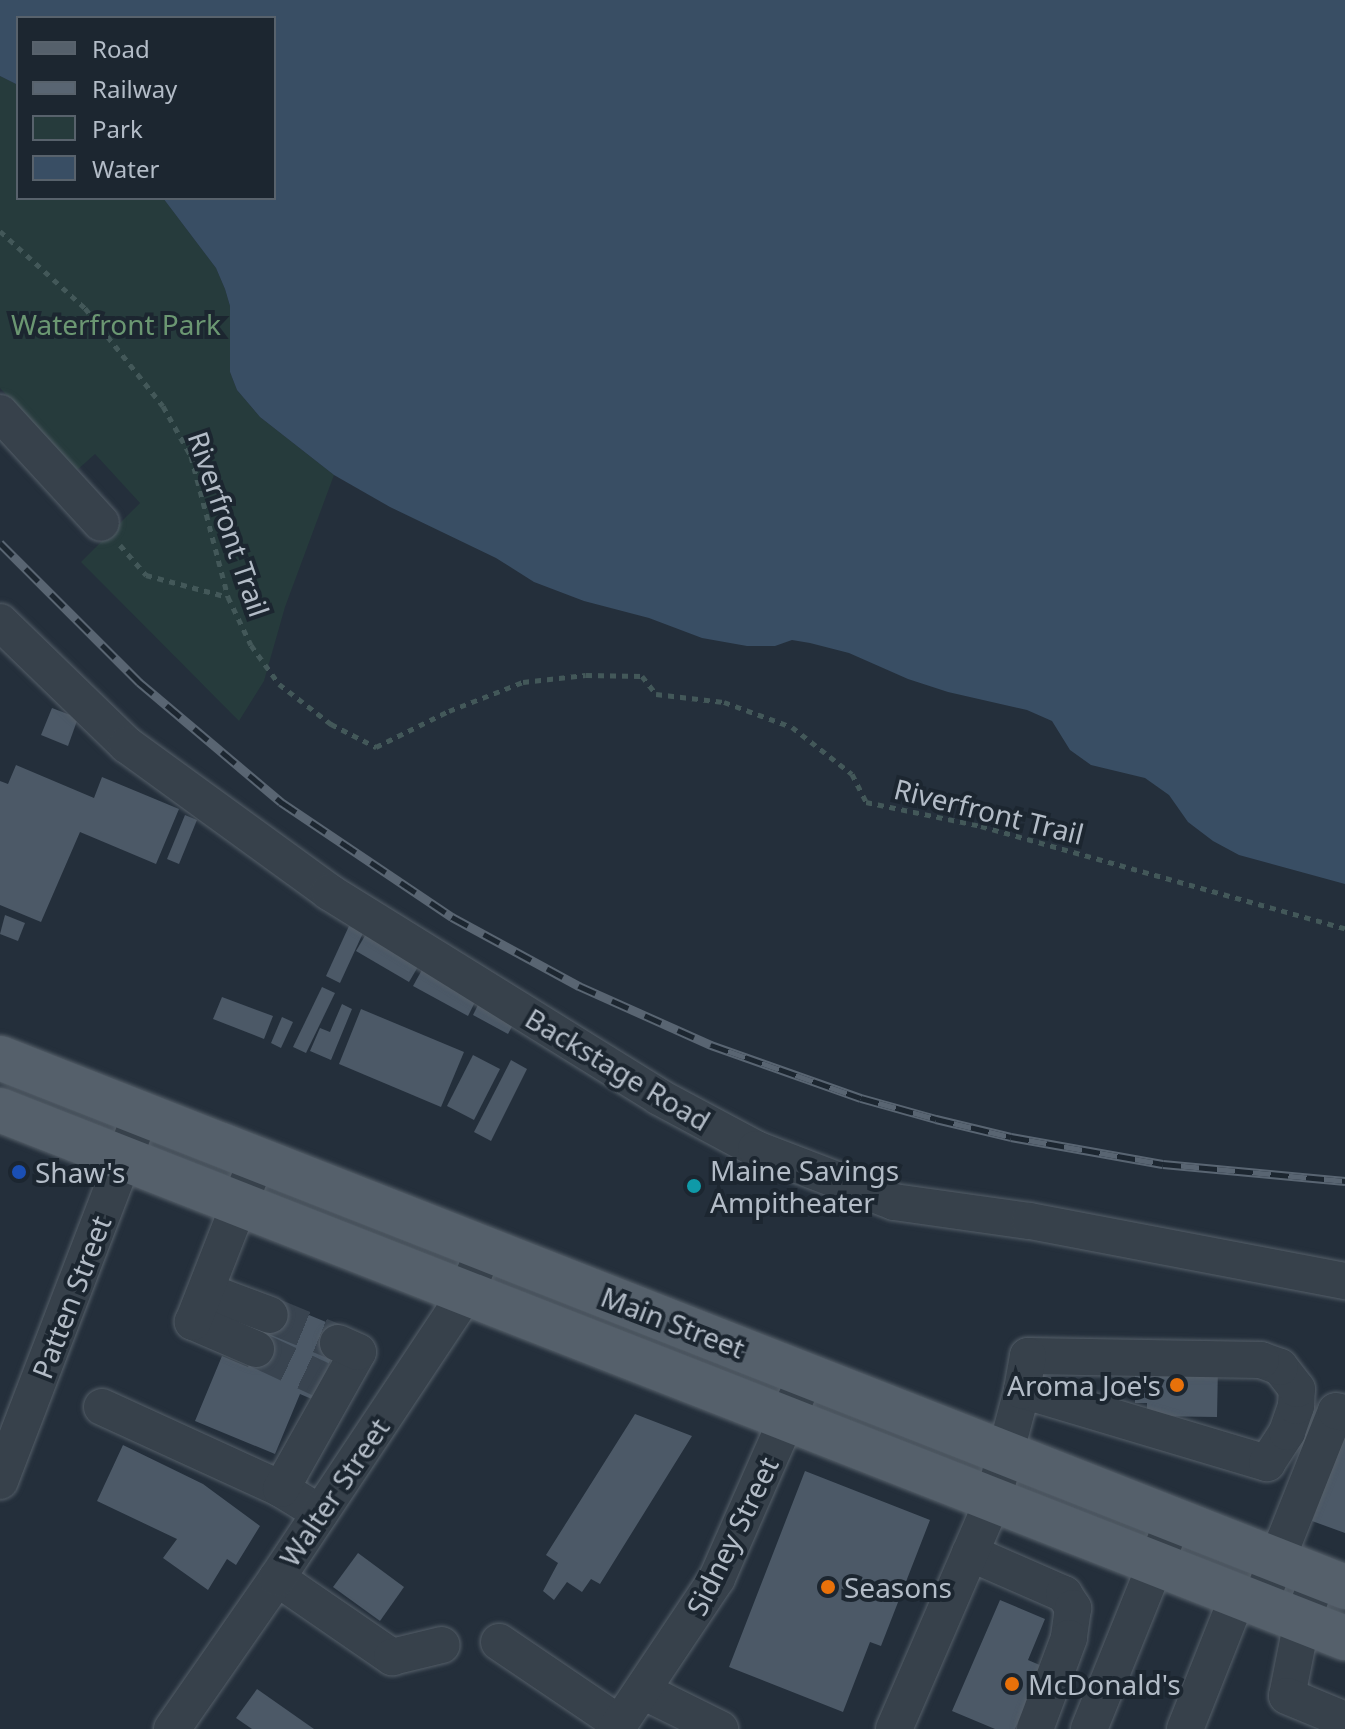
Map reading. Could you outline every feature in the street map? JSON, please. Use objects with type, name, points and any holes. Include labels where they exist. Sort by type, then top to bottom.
[{"type":"main road","name":"Main Street","points":[[0,1058],[1277,1560],[1331,1610]]},
{"type":"main road","name":"Main Street","points":[[0,1110],[1249,1600],[1331,1610]]},
{"type":"street","points":[[0,413],[101,523]]},
{"type":"street","name":"Backstage Road","points":[[0,622],[127,745],[329,892],[659,1097],[756,1149],[894,1202],[1030,1221],[1345,1281]]},
{"type":"street","name":"Patten Street","points":[[0,1481],[141,1114]]},
{"type":"street","points":[[256,1349],[193,1322],[257,1159]]},
{"type":"street","name":"Walter Street","points":[[172,1729],[277,1578],[466,1293],[485,1248]]},
{"type":"street","points":[[206,1291],[270,1315]]},
{"type":"street","points":[[281,1489],[330,1386],[358,1352],[338,1343]]},
{"type":"street","points":[[894,1729],[993,1500],[1028,1356],[1261,1360],[1280,1367],[1297,1389],[1287,1432],[1267,1463],[1022,1390]]},
{"type":"street","name":"Sidney Street","points":[[618,1727],[717,1578],[806,1375]]},
{"type":"street","points":[[330,1386],[383,1420]]},
{"type":"street","points":[[102,1407],[281,1489],[320,1513]]},
{"type":"street","points":[[1185,1729],[1249,1600],[1277,1560],[1336,1411],[1345,1413]]},
{"type":"street","points":[[1089,1729],[1174,1519]]},
{"type":"street","points":[[970,1553],[1064,1594],[1073,1608],[1069,1638],[1035,1729]]},
{"type":"street","points":[[277,1578],[392,1657],[442,1645]]},
{"type":"street","points":[[1331,1610],[1287,1696],[1345,1720]]},
{"type":"street","points":[[499,1642],[618,1727]]},
{"type":"street","points":[[643,1691],[720,1729]]},
{"type":"path","name":"Riverfront Trail","points":[[0,231],[85,308],[163,406],[191,456],[228,597],[251,645],[279,684],[331,724],[376,747],[449,711],[523,682],[586,675],[642,676],[656,694],[724,702],[792,727],[852,774],[866,802],[981,826],[1345,928]]},
{"type":"path","points":[[101,523],[146,575],[228,597]]},
{"type":"green space","name":"Waterfront Park","points":[[0,76],[16,84],[16,200],[165,200],[216,268],[225,289],[230,306],[230,372],[237,390],[260,417],[334,475],[285,607],[264,681],[239,721],[81,562],[140,503],[95,454],[76,471],[0,388]]},
{"type":"water","points":[[0,0],[1345,0],[1345,884],[1239,855],[1213,841],[1188,822],[1169,795],[1145,778],[1091,765],[1070,750],[1052,721],[1027,710],[948,692],[908,679],[849,653],[810,643],[792,640],[775,646],[747,646],[702,638],[534,582],[496,558],[390,507],[334,475],[260,417],[237,390],[230,372],[230,306],[216,268],[165,200],[276,200],[276,16],[16,16],[16,84],[0,76]]},
{"type":"building","points":[[52,708],[78,718],[68,746],[41,735]]},
{"type":"building","points":[[16,765],[94,798],[102,777],[179,809],[156,864],[80,832],[41,922],[0,905],[0,781],[8,784]]},
{"type":"building","points":[[185,815],[197,820],[179,864],[167,859]]},
{"type":"building","points":[[5,915],[25,923],[18,941],[0,934]]},
{"type":"building","points":[[349,926],[363,933],[340,983],[326,976]]},
{"type":"building","points":[[366,934],[419,965],[409,982],[356,951]]},
{"type":"building","points":[[423,968],[477,998],[468,1016],[413,986]]},
{"type":"building","points":[[322,987],[335,993],[306,1053],[293,1047]]},
{"type":"building","points":[[222,997],[273,1016],[264,1039],[213,1019]]},
{"type":"building","points":[[480,1001],[515,1021],[508,1034],[473,1015]]},
{"type":"building","points":[[342,1004],[352,1009],[331,1060],[310,1051],[320,1028],[330,1032]]},
{"type":"building","points":[[361,1009],[464,1052],[441,1107],[339,1064]]},
{"type":"building","points":[[282,1017],[293,1022],[281,1048],[271,1043]]},
{"type":"building","points":[[473,1055],[500,1069],[474,1120],[447,1106]]},
{"type":"building","points":[[511,1060],[527,1069],[491,1141],[474,1132]]},
{"type":"building","points":[[275,1301],[343,1329],[314,1400],[300,1394],[275,1454],[195,1421],[222,1356],[248,1367]]},
{"type":"building","name":"Aroma Joe's","points":[[1135,1367],[1218,1367],[1217,1417],[1147,1416],[1147,1403],[1135,1403]]},
{"type":"building","points":[[635,1414],[692,1436],[600,1584],[591,1579],[582,1592],[567,1582],[554,1600],[543,1591],[558,1563],[546,1555]]},
{"type":"building","points":[[1345,1433],[1345,1533],[1312,1521]]},
{"type":"building","points":[[123,1445],[203,1484],[260,1526],[236,1565],[227,1559],[208,1590],[163,1558],[177,1539],[97,1501]]},
{"type":"building","points":[[805,1471],[930,1520],[881,1646],[870,1642],[843,1712],[729,1667]]},
{"type":"building","points":[[358,1553],[404,1587],[380,1621],[333,1587]]},
{"type":"building","points":[[1000,1600],[1045,1619],[1028,1660],[1042,1666],[1015,1729],[995,1729],[952,1711]]},
{"type":"building","points":[[257,1689],[314,1729],[252,1729],[236,1718]]},
{"type":"tunnel","points":[[270,1315],[338,1343]]},
{"type":"tunnel","points":[[256,1349],[322,1380]]},
{"type":"railway","points":[[0,543],[139,682],[281,802],[452,917],[579,986],[711,1045],[861,1098],[936,1119],[1011,1137],[1163,1164],[1345,1181]]},
{"type":"place","name":"Shaw's","points":[[19,1172]]},
{"type":"place","name":"Maine Savings Ampitheater","points":[[694,1186]]},
{"type":"place","name":"Aroma Joe's","points":[[1177,1385]]},
{"type":"place","name":"Seasons","points":[[828,1587]]},
{"type":"place","name":"McDonald's","points":[[1012,1684]]}]
